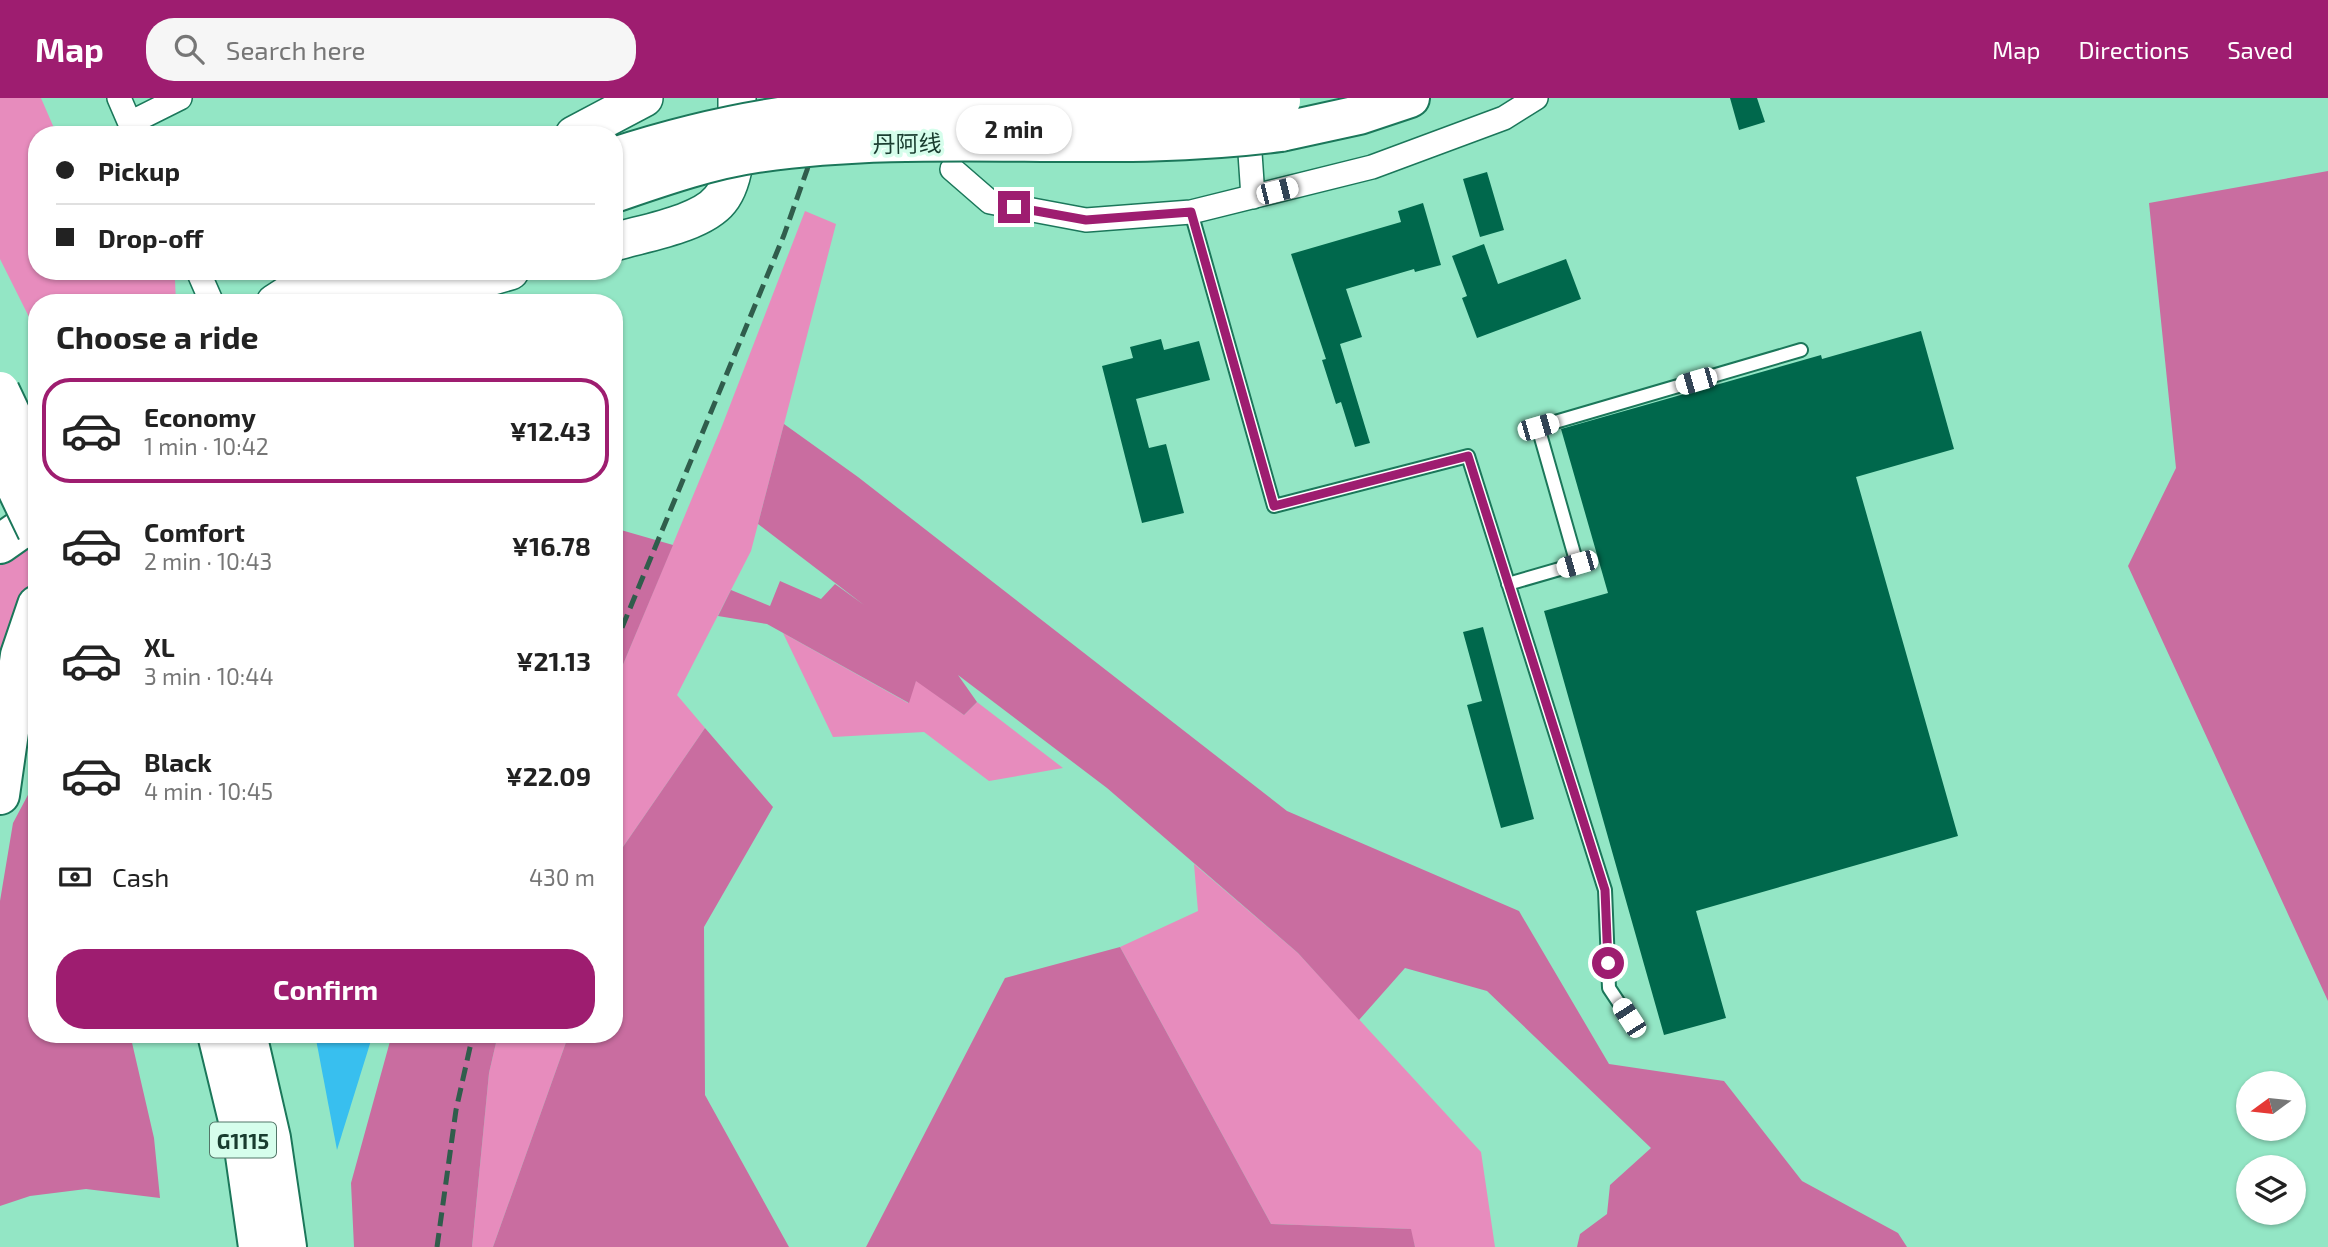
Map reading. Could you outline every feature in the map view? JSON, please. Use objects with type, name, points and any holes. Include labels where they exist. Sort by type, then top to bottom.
[{"type":"highway","name":"丹阿线","points":[[623,154],[665,141],[754,121],[873,108],[1124,112],[1276,107],[1359,115],[1410,98]]},
{"type":"highway","name":"丹阿线","points":[[623,189],[756,153],[876,142],[1217,140],[1276,107]]},
{"type":"highway","points":[[317,294],[345,280]]},
{"type":"highway","points":[[378,294],[400,280]]},
{"type":"highway","points":[[0,391],[28,449]]},
{"type":"highway","points":[[0,437],[28,423]]},
{"type":"highway","points":[[0,454],[28,512]]},
{"type":"highway","points":[[0,492],[28,474]]},
{"type":"highway","points":[[0,544],[28,524]]},
{"type":"highway","points":[[0,795],[20,656],[28,632]]},
{"type":"highway","name":"G1115","points":[[219,1043],[243,1141],[258,1247]]},
{"type":"highway","name":"G1115","points":[[249,1043],[271,1138],[287,1247]]},
{"type":"main road","points":[[591,126],[644,98]]},
{"type":"main road","points":[[623,239],[705,212],[721,199],[731,176],[737,138],[737,98]]},
{"type":"main road","points":[[288,294],[310,280]]},
{"type":"main road","points":[[431,294],[479,280]]},
{"type":"street","points":[[119,98],[131,126]]},
{"type":"street","points":[[137,126],[180,98]]},
{"type":"street","points":[[952,169],[990,202],[1086,220],[1191,212],[1372,167],[1504,118],[1536,98]]},
{"type":"street","points":[[1254,197],[1276,107]]},
{"type":"lane","points":[[1191,212],[1274,506],[1468,456],[1605,890],[1609,988],[1629,1018]]},
{"type":"lane","points":[[1508,584],[1577,564],[1538,427],[1801,350]]},
{"type":"shaded area","points":[[0,98],[41,98],[53,126],[28,126],[28,280],[175,280],[176,294],[28,294],[28,315],[0,259]]},
{"type":"shaded area","points":[[2328,171],[2328,1001],[2128,566],[2176,468],[2149,203]]},
{"type":"shaded area","points":[[805,211],[836,224],[751,551],[677,695],[705,728],[623,847],[623,664],[722,426]]},
{"type":"shaded area","points":[[784,424],[858,477],[1287,811],[1519,911],[1609,1064],[1724,1081],[1802,1181],[1898,1233],[1907,1247],[1577,1247],[1580,1234],[1607,1214],[1610,1185],[1651,1148],[1487,991],[1405,968],[1359,1020],[1298,953],[1107,788],[958,675],[977,702],[964,715],[916,681],[909,703],[767,624],[718,616],[731,590],[770,606],[780,581],[821,599],[835,584],[864,605],[758,524]]},
{"type":"shaded area","points":[[623,531],[673,545],[623,664]]},
{"type":"shaded area","points":[[27,539],[28,595],[20,612],[0,701],[0,557]]},
{"type":"shaded area","points":[[783,633],[908,703],[916,680],[964,715],[977,702],[1063,768],[989,781],[924,732],[833,737]]},
{"type":"shaded area","points":[[705,728],[773,807],[704,927],[705,1095],[789,1247],[493,1247],[566,1043],[623,1043],[623,847]]},
{"type":"shaded area","points":[[28,795],[28,1043],[132,1043],[154,1138],[160,1198],[86,1189],[30,1196],[0,1206],[0,901],[13,823]]},
{"type":"shaded area","points":[[1194,864],[1298,953],[1481,1152],[1495,1247],[1415,1247],[1410,1229],[1271,1224],[1120,947],[1198,911]]},
{"type":"shaded area","points":[[1120,947],[1271,1224],[1411,1229],[1415,1247],[866,1247],[1005,978]]},
{"type":"shaded area","points":[[390,1043],[496,1043],[489,1073],[472,1247],[354,1247],[351,1183]]},
{"type":"shaded area","points":[[496,1043],[566,1043],[493,1247],[472,1247],[489,1073]]},
{"type":"water","points":[[317,1043],[370,1043],[337,1150]]},
{"type":"building","points":[[1730,98],[1757,98],[1765,122],[1739,130]]},
{"type":"building","points":[[1487,172],[1504,230],[1480,237],[1463,179]]},
{"type":"building","points":[[1423,203],[1441,265],[1415,272],[1414,269],[1346,289],[1362,337],[1340,344],[1370,443],[1355,447],[1341,402],[1336,404],[1322,360],[1326,359],[1291,254],[1401,222],[1398,211]]},
{"type":"building","points":[[1484,244],[1498,284],[1566,259],[1581,299],[1477,338],[1462,298],[1467,296],[1452,256]]},
{"type":"building","points":[[1921,331],[1954,449],[1856,477],[1958,836],[1696,911],[1726,1018],[1664,1035],[1544,611],[1608,593],[1561,429],[1821,355],[1822,359]]},
{"type":"building","points":[[1161,339],[1164,350],[1199,341],[1210,380],[1136,399],[1149,448],[1166,444],[1184,513],[1142,523],[1102,366],[1133,358],[1130,347]]},
{"type":"building","points":[[1483,627],[1534,819],[1501,828],[1467,705],[1482,701],[1463,632]]},
{"type":"railway","points":[[623,625],[784,235],[807,170],[826,98]]},
{"type":"railway","points":[[437,1247],[456,1110],[471,1043]]},
{"type":"route","points":[[1014,207],[1086,220],[1191,212],[1274,506],[1468,456],[1605,890],[1608,963]]}]
